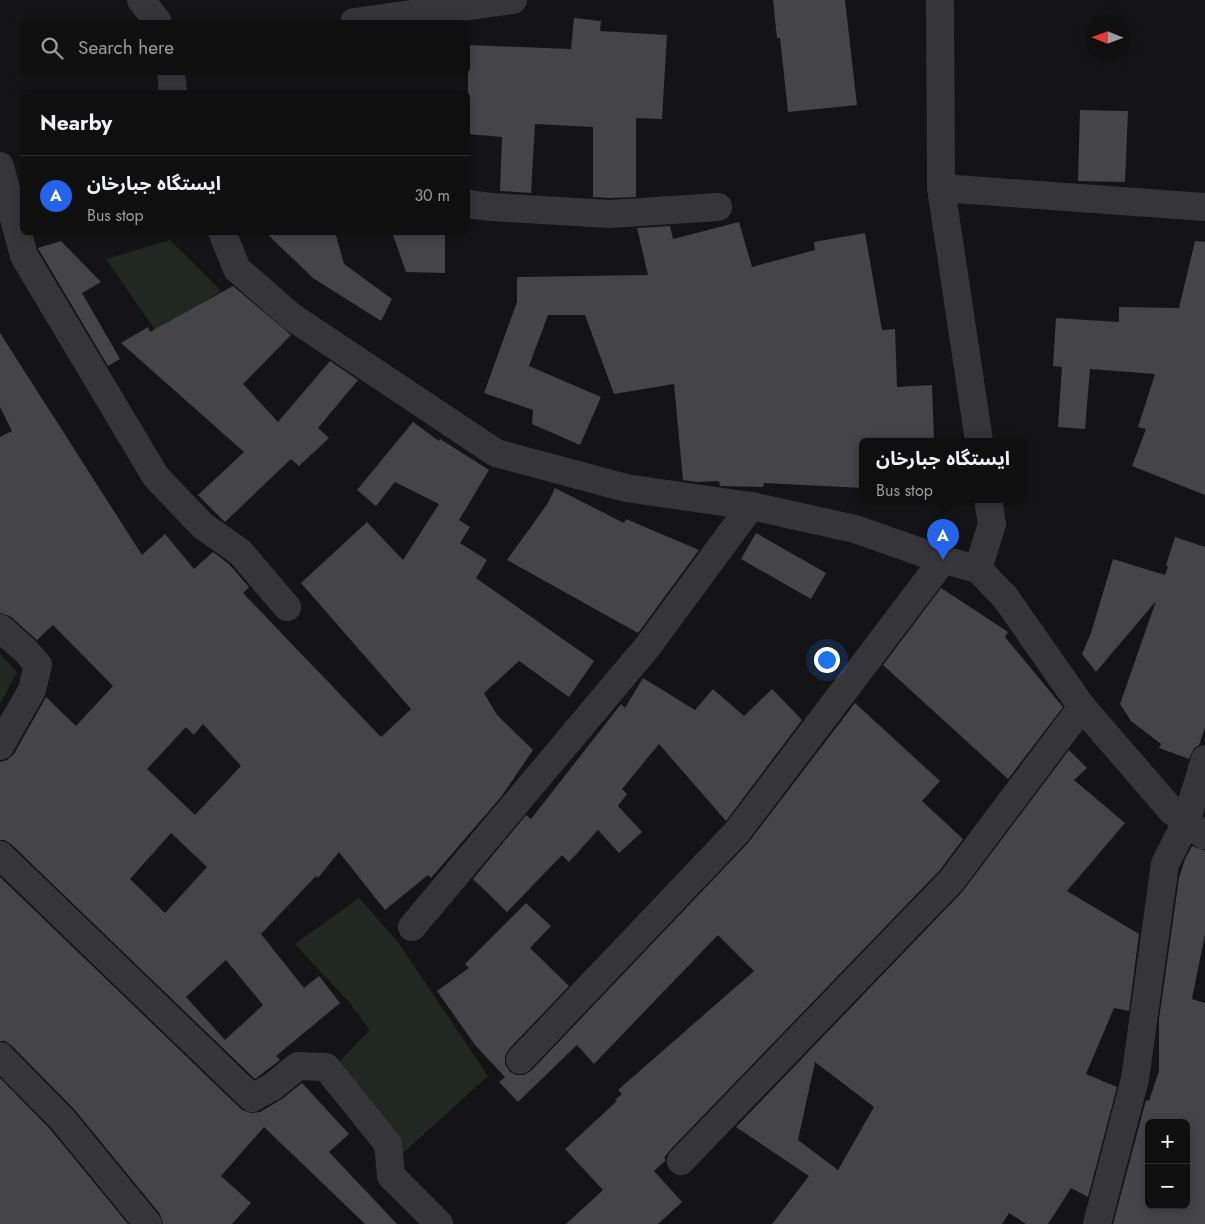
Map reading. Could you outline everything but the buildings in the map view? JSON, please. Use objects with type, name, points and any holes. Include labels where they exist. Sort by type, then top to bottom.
[{"type":"street","points":[[141,0],[156,20]]},
{"type":"street","points":[[368,20],[513,0]]},
{"type":"street","points":[[940,0],[941,188],[979,438]]},
{"type":"street","points":[[171,75],[173,90]]},
{"type":"street","points":[[0,166],[24,256],[156,477],[203,526],[240,552],[287,607]]},
{"type":"street","points":[[941,188],[1205,207]]},
{"type":"street","points":[[470,204],[610,214],[718,207]]},
{"type":"street","points":[[223,235],[238,269],[292,317],[496,454],[626,488],[751,506],[855,529],[943,560],[978,569],[1005,597],[1082,707],[1172,810],[1195,829]]},
{"type":"street","points":[[978,569],[992,524],[989,503]]},
{"type":"street","points":[[412,927],[648,646],[751,506]]},
{"type":"street","points":[[520,1060],[737,832],[943,560]]},
{"type":"street","points":[[0,628],[26,651],[38,665],[32,690],[0,746]]},
{"type":"street","points":[[681,1161],[952,880],[1082,707]]},
{"type":"street","points":[[1097,1224],[1135,1079],[1165,864],[1195,829],[1205,759]]},
{"type":"street","points":[[0,855],[252,1098],[272,1087],[298,1066],[326,1067],[388,1144],[391,1176],[439,1224]]},
{"type":"street","points":[[0,1056],[62,1119],[148,1224]]},
{"type":"shaded area","points":[[170,240],[221,291],[157,333],[106,259]]},
{"type":"shaded area","points":[[0,654],[17,672],[0,704]]},
{"type":"shaded area","points":[[359,898],[398,942],[488,1076],[403,1153],[336,1069],[341,1060],[370,1030],[350,1003],[295,944]]},
{"type":"place","name":"ایستگاه جبارخان","points":[[943,560]]}]
